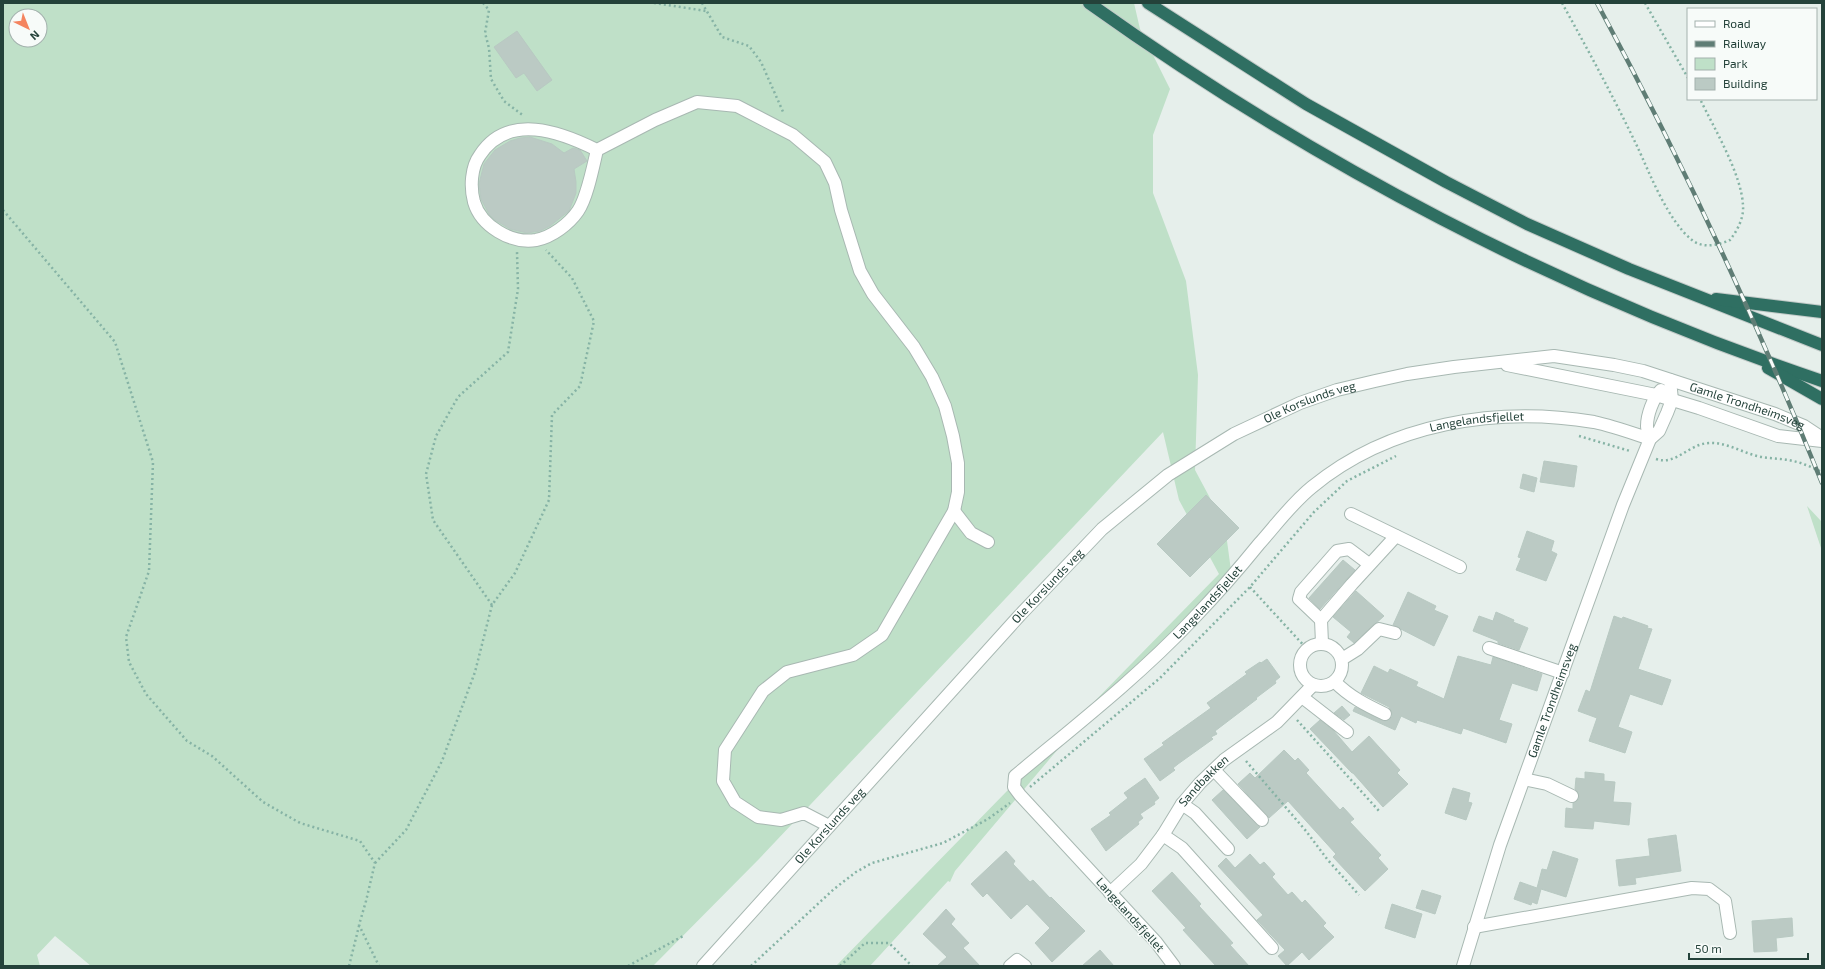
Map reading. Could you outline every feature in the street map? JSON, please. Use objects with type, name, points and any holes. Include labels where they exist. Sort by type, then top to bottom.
[{"type":"highway","points":[[1089,3],[1147,44],[1287,134],[1430,213],[1612,300],[1742,352],[1822,381]]},
{"type":"highway","points":[[1148,3],[1306,104],[1446,182],[1527,224],[1697,297],[1822,345]]},
{"type":"highway","points":[[1697,297],[1822,312]]},
{"type":"highway","points":[[1742,352],[1822,399]]},
{"type":"street","points":[[598,150],[572,138],[542,130],[517,129],[498,137],[485,147],[474,163],[472,183],[474,202],[484,221],[500,233],[517,239],[536,240],[549,236],[566,225],[579,210],[588,186],[598,150],[654,120],[697,102],[737,106],[793,135],[825,162],[835,183],[840,210],[860,271],[873,294],[914,347],[932,377],[945,406],[958,463],[958,492],[954,511],[882,635],[853,655],[787,672],[763,691],[725,750],[723,781],[735,802],[758,817],[781,820],[804,813],[829,826]]},
{"type":"street","name":"Ole Korslunds veg","points":[[703,966],[1020,615],[1087,544],[1102,529],[1168,475],[1234,434],[1300,403],[1337,390],[1407,374],[1494,363],[1554,356],[1614,365],[1670,380]]},
{"type":"street","name":"Ole Korslunds veg","points":[[1494,363],[1656,395],[1672,400]]},
{"type":"street","name":"Gamle Trondheimsveg","points":[[1650,439],[1646,427],[1656,395],[1670,380]]},
{"type":"street","name":"Gamle Trondheimsveg","points":[[1463,966],[1474,927],[1524,779],[1643,455],[1650,439],[1660,431],[1672,400],[1670,380]]},
{"type":"street","name":"Gamle Trondheimsveg","points":[[1670,380],[1775,414],[1804,426],[1822,438]]},
{"type":"street","name":"Gamle Trondheimsveg","points":[[1672,400],[1778,436],[1822,441]]},
{"type":"street","name":"Langelandsfjellet","points":[[1174,966],[1156,942],[1020,795],[1014,787],[1015,776],[1137,672],[1191,621],[1236,572],[1289,508],[1311,487],[1343,464],[1366,451],[1389,440],[1438,426],[1488,418],[1528,416],[1562,418],[1596,423],[1650,439]]},
{"type":"street","points":[[954,511],[971,533],[988,542]]},
{"type":"street","points":[[1351,514],[1460,567]]},
{"type":"street","points":[[1322,643],[1321,620],[1369,564],[1396,536]]},
{"type":"street","points":[[1321,620],[1299,599],[1301,592],[1337,551],[1349,549],[1369,564]]},
{"type":"street","points":[[1342,659],[1358,649],[1379,629],[1395,633]]},
{"type":"street","points":[[1322,643],[1335,648],[1342,659],[1342,671],[1335,682],[1328,686],[1313,685],[1303,675],[1300,669],[1300,661],[1307,649],[1322,643]]},
{"type":"street","points":[[1489,648],[1563,673]]},
{"type":"street","points":[[1335,682],[1346,694],[1385,714]]},
{"type":"street","name":"Sandbakken","points":[[1110,893],[1141,864],[1163,835],[1182,804],[1214,770],[1277,722],[1313,685]]},
{"type":"street","points":[[1302,697],[1347,732]]},
{"type":"street","points":[[1214,770],[1262,820]]},
{"type":"street","points":[[1524,779],[1547,784],[1572,796]]},
{"type":"street","points":[[1182,804],[1195,813],[1228,849]]},
{"type":"street","points":[[1163,835],[1182,848],[1272,948]]},
{"type":"street","points":[[1474,927],[1692,888],[1709,889],[1725,901],[1730,933]]},
{"type":"path","points":[[483,3],[488,10],[486,33],[489,48],[491,79],[504,101],[542,130]]},
{"type":"path","points":[[654,3],[707,11]]},
{"type":"path","points":[[702,3],[722,37],[749,46],[761,62],[793,135]]},
{"type":"path","points":[[1562,3],[1628,127],[1652,181],[1672,215],[1688,236],[1694,241],[1711,246],[1730,240],[1741,222],[1744,208],[1737,177],[1700,100]]},
{"type":"path","points":[[1645,3],[1687,76]]},
{"type":"path","points":[[3,210],[115,342],[153,462],[149,570],[126,637],[129,662],[146,694],[187,741],[212,756],[263,802],[300,823],[360,841],[375,863]]},
{"type":"path","points":[[492,605],[433,520],[426,474],[436,436],[458,397],[508,352],[518,289],[517,239]]},
{"type":"path","points":[[349,966],[375,863],[406,830],[442,761],[475,672],[492,605],[515,573],[549,500],[552,415],[580,386],[594,321],[572,278],[536,240]]},
{"type":"path","points":[[1643,455],[1658,460],[1670,461],[1701,444],[1711,443],[1729,446],[1758,456],[1792,461],[1822,472]]},
{"type":"path","points":[[1250,586],[1307,649]]},
{"type":"path","points":[[1288,711],[1379,811]]},
{"type":"path","points":[[1237,751],[1306,830],[1327,859],[1359,896]]},
{"type":"path","points":[[751,966],[834,889],[856,872],[872,864],[930,848],[962,835],[988,819],[1020,795]]},
{"type":"path","points":[[359,925],[379,966]]},
{"type":"path","points":[[628,966],[685,935]]},
{"type":"path","points":[[840,966],[864,943],[889,942],[912,966]]},
{"type":"green space","points":[[3,3],[1134,3],[1140,29],[1170,89],[1153,135],[1153,193],[1186,281],[1198,375],[1195,470],[1225,526],[1232,578],[1086,716],[955,871],[950,882],[948,881],[870,966],[836,966],[1219,574],[1179,500],[1163,432],[759,859],[653,966],[91,966],[55,936],[37,955],[40,966],[3,966]]},
{"type":"green space","points":[[1807,506],[1822,522],[1822,551]]},
{"type":"building","points":[[517,31],[552,80],[537,91],[524,73],[516,78],[494,47]]},
{"type":"building","points":[[530,137],[552,144],[564,153],[573,148],[580,150],[587,161],[574,169],[576,193],[569,211],[550,226],[540,231],[527,233],[510,229],[495,220],[489,214],[481,199],[479,184],[484,164],[495,150],[510,141]]},
{"type":"building","points":[[1544,461],[1577,466],[1574,487],[1540,482]]},
{"type":"building","points":[[1523,474],[1537,478],[1534,492],[1520,488]]},
{"type":"building","points":[[1206,495],[1239,528],[1190,577],[1157,544]]},
{"type":"building","points":[[1527,531],[1554,541],[1551,551],[1557,554],[1546,581],[1516,570],[1521,558],[1518,557]]},
{"type":"building","points":[[1343,560],[1355,570],[1320,609],[1309,598]]},
{"type":"building","points":[[1356,591],[1384,616],[1354,643],[1347,637],[1351,632],[1333,617]]},
{"type":"building","points":[[1408,592],[1436,606],[1434,610],[1448,616],[1434,646],[1393,625]]},
{"type":"building","points":[[1496,612],[1514,620],[1513,622],[1528,628],[1519,650],[1498,643],[1498,641],[1473,631],[1479,616],[1493,621]]},
{"type":"building","points":[[1614,616],[1622,619],[1623,617],[1648,626],[1647,628],[1652,629],[1638,669],[1671,680],[1662,705],[1630,694],[1618,727],[1632,732],[1625,753],[1589,741],[1597,718],[1578,711],[1586,690],[1590,692]]},
{"type":"building","points":[[1458,656],[1491,665],[1493,657],[1542,674],[1537,691],[1512,683],[1499,720],[1512,724],[1506,743],[1463,728],[1461,734],[1417,720],[1416,723],[1401,716],[1395,730],[1353,711],[1355,707],[1385,721],[1392,717],[1389,707],[1361,693],[1374,666],[1388,673],[1390,669],[1418,682],[1416,686],[1444,699]]},
{"type":"building","points":[[1267,659],[1280,677],[1275,681],[1276,683],[1215,731],[1217,734],[1211,737],[1213,739],[1178,764],[1173,768],[1175,770],[1160,781],[1144,759],[1164,745],[1162,743],[1211,708],[1207,703],[1247,674],[1245,672]]},
{"type":"building","points":[[1342,706],[1350,715],[1344,720],[1334,713]]},
{"type":"building","points":[[1320,720],[1333,730],[1352,752],[1369,736],[1400,770],[1397,773],[1408,784],[1383,807],[1353,773],[1310,729]]},
{"type":"building","points":[[1284,750],[1295,761],[1298,758],[1309,770],[1306,773],[1340,810],[1343,807],[1354,819],[1350,822],[1381,855],[1378,858],[1388,869],[1365,891],[1333,857],[1336,854],[1288,801],[1269,818],[1238,784],[1250,773],[1255,778]]},
{"type":"building","points":[[1585,772],[1604,774],[1604,781],[1615,782],[1613,802],[1631,803],[1629,825],[1594,821],[1593,829],[1565,827],[1566,808],[1573,809],[1573,803],[1579,799],[1578,792],[1575,789],[1576,778],[1585,779]]},
{"type":"building","points":[[1145,778],[1159,798],[1154,802],[1155,804],[1140,814],[1143,818],[1138,822],[1139,824],[1106,851],[1091,829],[1111,815],[1109,813],[1128,798],[1124,793]]},
{"type":"building","points":[[1453,788],[1470,793],[1468,802],[1472,803],[1466,820],[1445,813]]},
{"type":"building","points":[[1223,790],[1260,827],[1247,839],[1212,800]]},
{"type":"building","points":[[1676,835],[1681,871],[1635,878],[1636,884],[1619,886],[1616,860],[1650,856],[1648,839]]},
{"type":"building","points":[[1006,851],[1015,861],[1013,864],[1030,882],[1033,880],[1085,931],[1052,962],[1035,943],[1050,928],[1027,904],[1011,919],[987,893],[983,897],[971,884]]},
{"type":"building","points":[[1553,851],[1578,859],[1566,897],[1541,889],[1537,904],[1532,902],[1531,905],[1514,899],[1520,882],[1537,888],[1542,869],[1547,870]]},
{"type":"building","points":[[1250,854],[1260,865],[1264,862],[1275,874],[1272,877],[1288,895],[1292,892],[1302,903],[1305,900],[1326,923],[1323,926],[1334,937],[1309,960],[1302,952],[1287,966],[1278,956],[1285,950],[1257,920],[1263,915],[1218,866],[1226,858],[1235,868]]},
{"type":"building","points":[[1172,872],[1201,904],[1199,906],[1233,943],[1230,945],[1249,966],[1216,966],[1183,930],[1186,928],[1152,891]]},
{"type":"building","points":[[1422,890],[1441,896],[1435,914],[1416,908]]},
{"type":"building","points":[[1392,904],[1422,914],[1415,938],[1385,928]]},
{"type":"building","points":[[946,909],[955,919],[951,924],[969,943],[963,948],[980,966],[937,966],[947,957],[923,934]]},
{"type":"building","points":[[1792,918],[1793,936],[1776,938],[1777,951],[1754,952],[1752,921]]},
{"type":"building","points":[[1100,950],[1114,966],[1082,966]]},
{"type":"railway","points":[[1597,3],[1688,180],[1771,361],[1822,483]]}]
